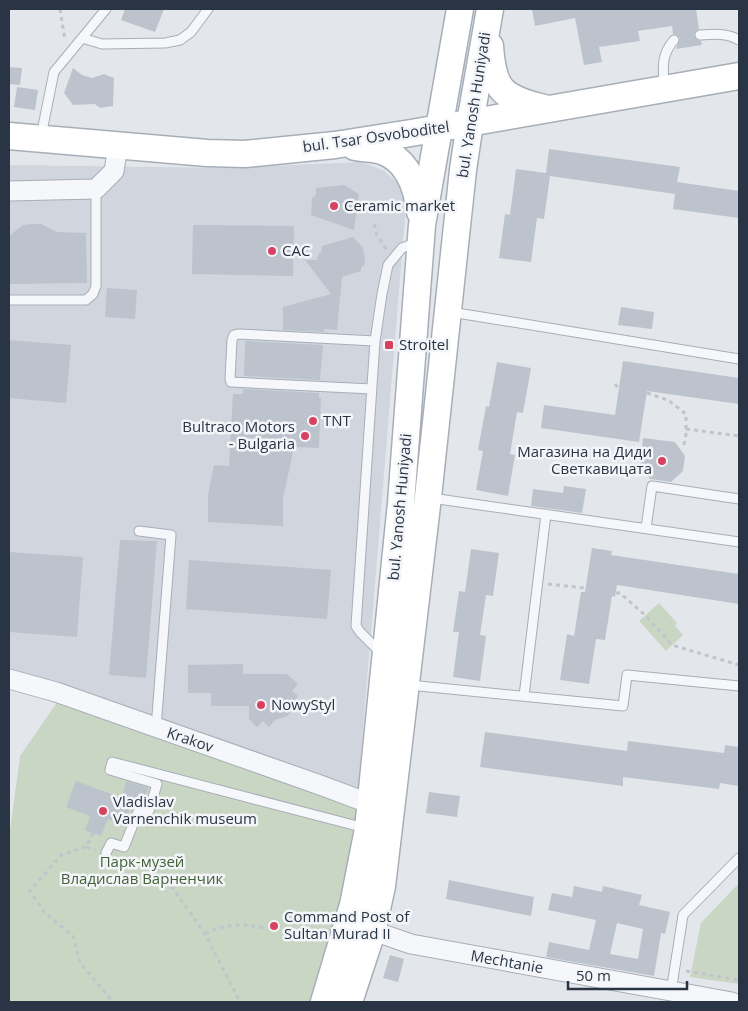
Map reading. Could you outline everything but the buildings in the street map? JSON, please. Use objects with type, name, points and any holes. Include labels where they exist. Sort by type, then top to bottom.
[{"type":"street","name":"bul. Yanosh Huniyadi","points":[[324,1002],[354,905],[370,817],[403,475],[422,233],[460,9]]},
{"type":"street","name":"bul. Yanosh Huniyadi","points":[[350,1002],[372,932],[382,886],[470,123],[489,14]]},
{"type":"street","points":[[489,14],[490,56],[493,73],[498,85],[508,95],[520,102],[548,109]]},
{"type":"street","name":"bul. Tsar Osvoboditel","points":[[9,136],[207,154],[245,154],[335,145],[739,76]]},
{"type":"street","points":[[335,145],[383,151],[397,161],[410,176],[417,192],[422,233]]},
{"type":"street","points":[[9,191],[96,188],[114,171],[118,146]]},
{"type":"street","name":"Krakov","points":[[9,679],[56,692],[320,785],[370,817]]},
{"type":"street","name":"Mechtanie","points":[[372,932],[411,944],[720,1001]]},
{"type":"lane","points":[[41,138],[54,72],[106,9]]},
{"type":"lane","points":[[82,38],[102,44],[165,43],[180,40],[191,32],[208,9]]},
{"type":"lane","points":[[700,35],[720,34],[739,40]]},
{"type":"lane","points":[[664,90],[664,55],[674,40]]},
{"type":"lane","points":[[9,300],[86,300],[93,294],[96,286],[96,188]]},
{"type":"lane","points":[[386,657],[356,626],[375,342],[388,265],[402,248],[422,233]]},
{"type":"lane","points":[[448,311],[590,336],[739,359]]},
{"type":"lane","points":[[372,389],[231,382],[232,340],[234,335],[239,334],[375,342]]},
{"type":"lane","points":[[646,528],[652,486],[739,499]]},
{"type":"lane","points":[[428,497],[739,542]]},
{"type":"lane","points":[[524,696],[546,514]]},
{"type":"lane","points":[[139,531],[171,534],[156,728]]},
{"type":"lane","points":[[405,684],[623,706],[626,675],[739,686]]},
{"type":"lane","points":[[106,853],[111,843],[124,846],[138,812],[149,811],[157,784],[110,770],[112,762],[370,817]]},
{"type":"lane","points":[[671,992],[683,915],[739,858]]},
{"type":"path","points":[[60,9],[67,56]]},
{"type":"path","points":[[374,224],[377,235],[387,250]]},
{"type":"path","points":[[615,384],[619,389]]},
{"type":"path","points":[[646,393],[668,400],[686,414],[684,445]]},
{"type":"path","points":[[686,429],[739,436]]},
{"type":"path","points":[[537,582],[585,588]]},
{"type":"path","points":[[616,592],[620,593],[646,616],[672,645],[739,665]]},
{"type":"path","points":[[86,847],[93,833]]},
{"type":"path","points":[[113,1002],[80,963],[73,936],[44,912],[30,891],[60,855],[86,847],[161,870],[205,934],[240,1002]]},
{"type":"path","points":[[205,934],[216,928],[244,924],[265,928]]},
{"type":"path","points":[[675,969],[739,980]]},
{"type":"shaded area","points":[[360,162],[383,170],[399,184],[406,206],[358,790],[50,681],[9,670],[9,165],[228,168]]},
{"type":"green space","points":[[659,603],[677,623],[675,626],[683,635],[666,651],[639,621]]},
{"type":"green space","name":"Парк-музей Владислав Варненчик","points":[[58,701],[357,809],[329,961],[315,1002],[9,1002],[9,838],[20,756]]},
{"type":"green space","points":[[739,883],[739,984],[690,977],[701,923]]},
{"type":"place","name":"Ceramic market","points":[[334,206]]},
{"type":"place","name":"САС","points":[[272,251]]},
{"type":"place","name":"Stroitel","points":[[389,345]]},
{"type":"place","name":"TNT","points":[[313,421]]},
{"type":"place","name":"Bultraco Motors - Bulgaria","points":[[305,436]]},
{"type":"place","name":"Магазина на Диди Светкавицата","points":[[662,461]]},
{"type":"place","name":"NowyStyl","points":[[261,705]]},
{"type":"place","name":"Vladislav Varnenchik museum","points":[[103,811]]},
{"type":"place","name":"Command Post of Sultan Murad II","points":[[274,926]]}]
